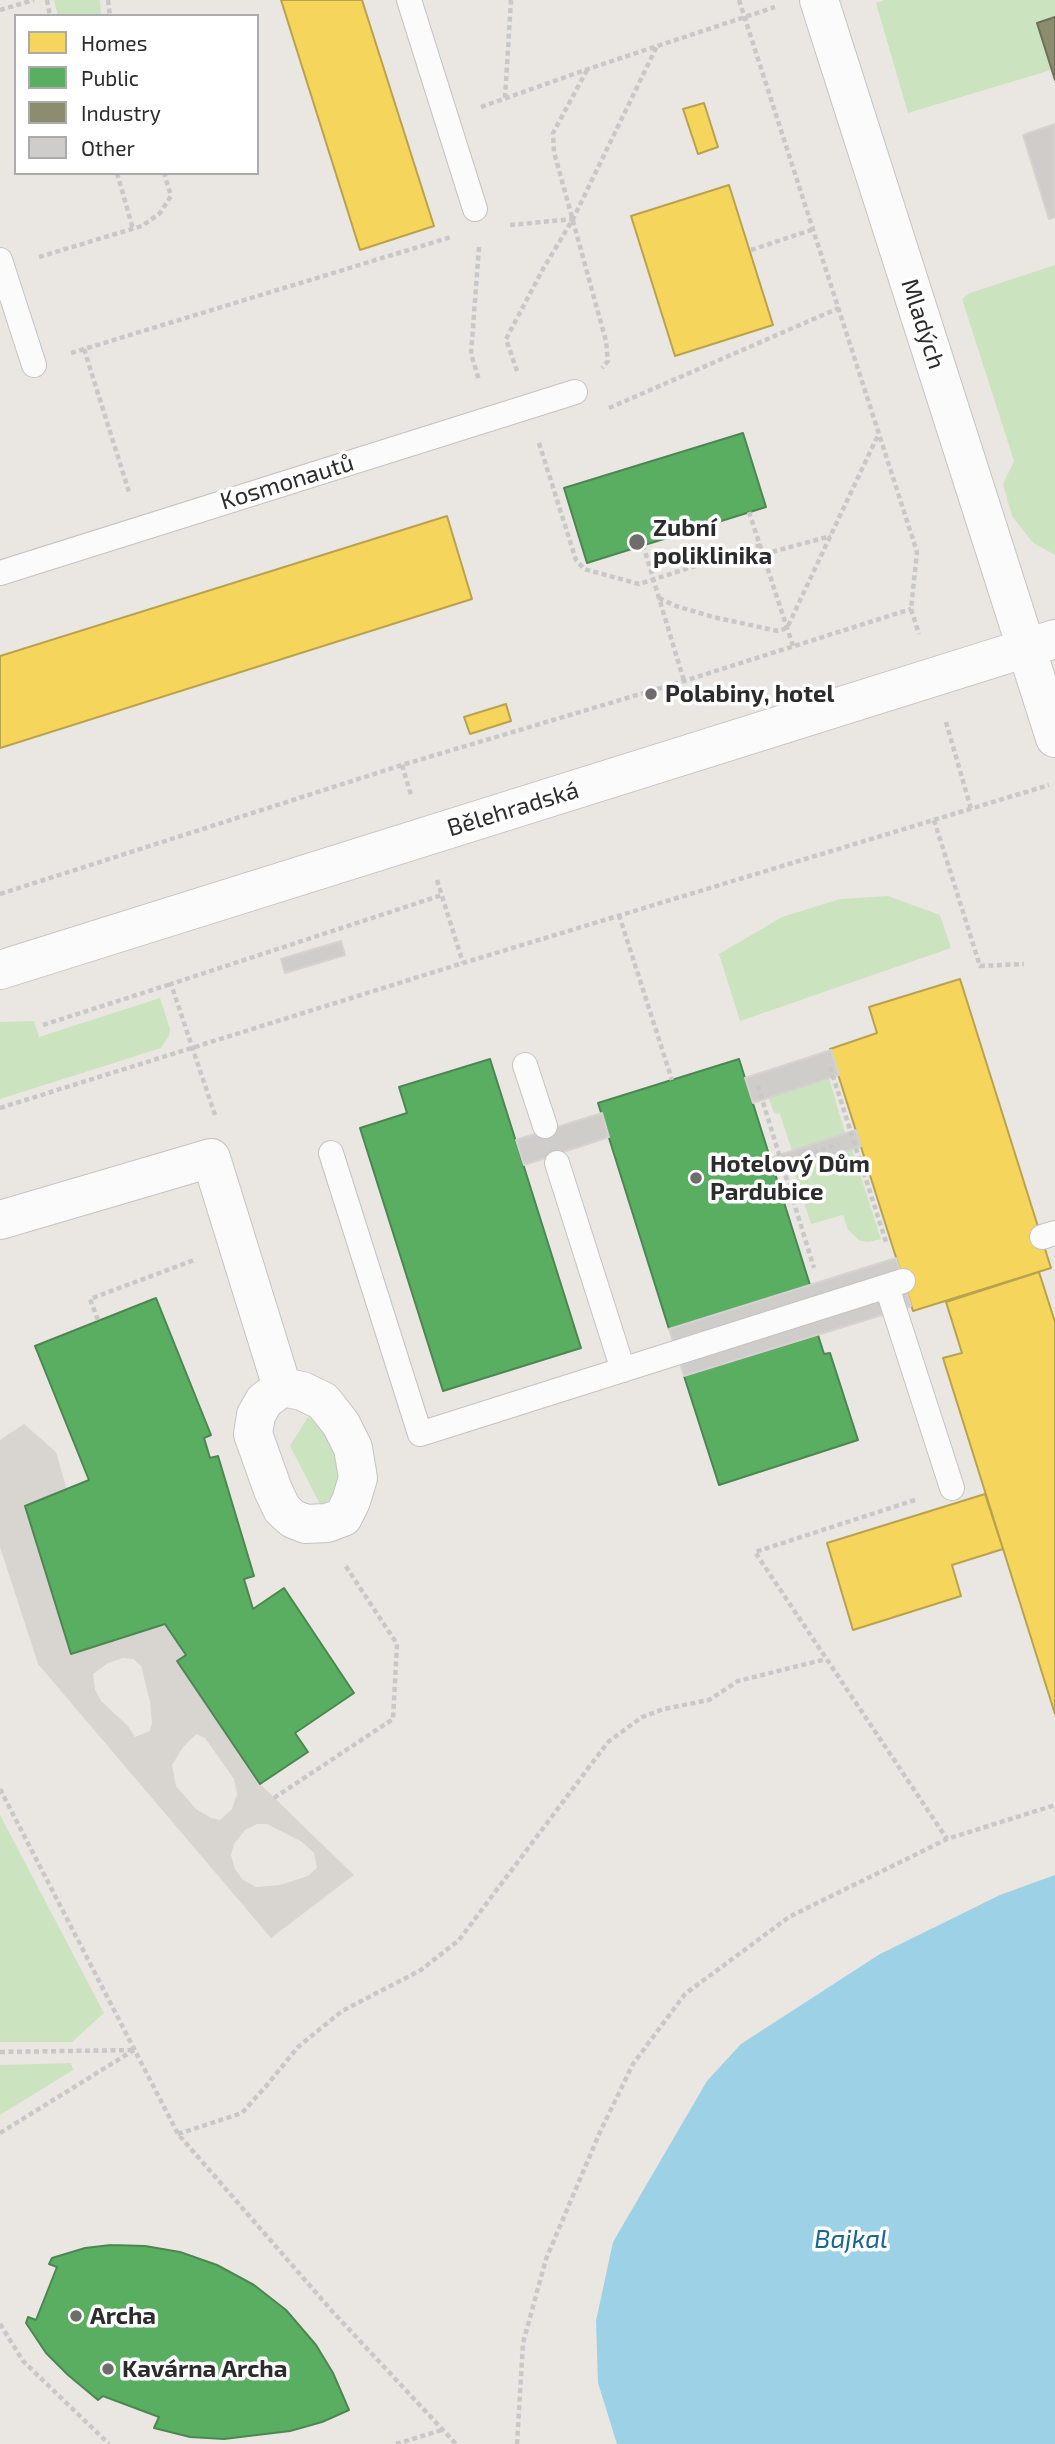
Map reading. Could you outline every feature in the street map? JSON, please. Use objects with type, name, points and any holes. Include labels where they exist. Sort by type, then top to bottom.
[{"type":"street","name":"Mladých","points":[[802,2],[1041,643]]},
{"type":"street","points":[[1041,643],[1055,738]]},
{"type":"street","name":"Bělehradská","points":[[0,970],[1041,643]]},
{"type":"street","points":[[0,1220],[211,1158],[282,1387]]},
{"type":"lane","points":[[409,0],[475,209]]},
{"type":"lane","points":[[1,264],[34,365]]},
{"type":"lane","name":"Kosmonautů","points":[[0,573],[575,392]]},
{"type":"lane","points":[[525,1065],[545,1126]]},
{"type":"lane","points":[[331,1153],[420,1434],[896,1284],[952,1488]]},
{"type":"lane","points":[[557,1163],[623,1370]]},
{"type":"path","points":[[0,10],[34,0]]},
{"type":"path","points":[[505,98],[511,0]]},
{"type":"path","points":[[0,894],[402,765],[684,681],[911,609],[918,552],[739,0]]},
{"type":"path","points":[[448,119],[657,46],[802,2]]},
{"type":"path","points":[[657,46],[573,219],[506,339],[576,559],[584,569],[639,584],[761,545]]},
{"type":"path","points":[[575,392],[596,376],[608,361],[606,341],[554,152],[553,133],[588,69]]},
{"type":"path","points":[[118,175],[133,229]]},
{"type":"path","points":[[1,264],[142,226],[160,213],[171,196],[165,175]]},
{"type":"path","points":[[507,225],[573,219]]},
{"type":"path","points":[[751,250],[814,229]]},
{"type":"path","points":[[34,365],[454,236]]},
{"type":"path","points":[[480,240],[471,354],[492,418]]},
{"type":"path","points":[[84,349],[141,528]]},
{"type":"path","points":[[659,598],[713,617],[778,631],[787,628],[879,432]]},
{"type":"path","points":[[750,512],[793,646]]},
{"type":"path","points":[[764,554],[831,536]]},
{"type":"path","points":[[643,545],[684,681]]},
{"type":"path","points":[[0,1108],[619,915],[1055,783]]},
{"type":"path","points":[[934,820],[980,966],[1024,964]]},
{"type":"path","points":[[43,1025],[442,895]]},
{"type":"path","points":[[619,915],[672,1080]]},
{"type":"path","points":[[171,984],[218,1124]]},
{"type":"path","points":[[830,1067],[896,1284]]},
{"type":"path","points":[[758,1086],[825,1306]]},
{"type":"path","points":[[773,1167],[838,1144]]},
{"type":"path","points":[[98,1321],[90,1300],[203,1256]]},
{"type":"path","points":[[947,1839],[755,1552],[952,1488]]},
{"type":"path","points":[[274,1798],[393,1719],[397,1644],[344,1563]]},
{"type":"path","points":[[178,2134],[242,2113],[298,2047],[342,2011],[421,1970],[459,1940],[608,1742],[642,1717],[664,1709],[709,1700],[738,1681],[826,1659]]},
{"type":"path","points":[[0,1789],[178,2134],[332,2311],[456,2444]]},
{"type":"path","points":[[517,2444],[523,2343],[546,2259],[600,2132],[634,2064],[685,1994],[789,1917],[947,1839],[1055,1804]]},
{"type":"path","points":[[0,2052],[134,2050]]},
{"type":"path","points":[[0,2133],[134,2050]]},
{"type":"path","points":[[0,2325],[23,2361],[108,2444]]},
{"type":"path","points":[[396,2444],[442,2430]]},
{"type":"green space","points":[[54,0],[100,0],[101,14],[58,14]]},
{"type":"green space","points":[[884,0],[1055,0],[1055,17],[1037,23],[1051,70],[908,113],[876,3]]},
{"type":"green space","points":[[1055,265],[1055,555],[1033,543],[1012,516],[1003,484],[1014,461],[962,299],[970,293]]},
{"type":"green space","points":[[888,896],[940,915],[951,948],[740,1021],[719,954],[782,917],[840,899]]},
{"type":"green space","points":[[160,998],[170,1029],[161,1048],[0,1099],[0,1022],[34,1021],[39,1037]]},
{"type":"green space","points":[[829,1078],[845,1133],[792,1151],[780,1114],[774,1113],[768,1097]]},
{"type":"green space","points":[[852,1149],[881,1239],[860,1241],[848,1230],[843,1215],[811,1224],[793,1169]]},
{"type":"green space","points":[[308,1417],[320,1425],[334,1442],[340,1469],[334,1495],[321,1506],[290,1446]]},
{"type":"green space","points":[[0,1815],[104,2013],[72,2042],[0,2042]]},
{"type":"green space","points":[[71,2063],[73,2070],[0,2115],[0,2065]]},
{"type":"shaded area","points":[[24,1424],[56,1452],[67,1490],[25,1507],[71,1653],[165,1624],[186,1655],[177,1661],[260,1784],[354,1875],[271,1938],[38,1664],[0,1547],[0,1440]],"holes":[[[123,1658],[133,1659],[141,1666],[150,1702],[150,1731],[135,1737],[128,1726],[101,1701],[95,1689],[93,1674],[108,1663]],[[196,1734],[205,1738],[234,1779],[237,1794],[232,1809],[220,1820],[196,1809],[176,1786],[172,1765],[184,1746]],[[257,1824],[267,1824],[302,1842],[314,1853],[317,1868],[308,1876],[280,1885],[256,1887],[243,1880],[235,1869],[231,1855],[234,1844],[245,1830]]]},
{"type":"water","name":"Bajkal","points":[[1055,1875],[1055,2444],[617,2444],[598,2383],[596,2321],[613,2242],[707,2081],[741,2044],[880,1954],[1000,1895]]},
{"type":"building: Homes","points":[[281,0],[362,0],[434,226],[360,250]]},
{"type":"building: Homes","points":[[704,103],[718,147],[698,154],[683,109]]},
{"type":"building: Homes","points":[[729,185],[773,325],[675,356],[631,216]]},
{"type":"building: Homes","points":[[447,516],[472,599],[0,748],[0,656]]},
{"type":"building: Homes","points":[[506,704],[511,721],[470,734],[464,717]]},
{"type":"building: Homes","points":[[960,979],[1051,1268],[913,1311],[830,1049],[877,1033],[869,1007]]},
{"type":"building: Homes","points":[[1039,1272],[1055,1322],[1055,1714],[943,1358],[962,1353],[946,1302]]},
{"type":"building: Homes","points":[[985,1494],[1003,1549],[952,1565],[961,1596],[853,1630],[827,1543]]},
{"type":"building: Public","points":[[743,433],[766,507],[587,563],[564,488]]},
{"type":"building: Public","points":[[490,1059],[581,1348],[443,1391],[360,1128],[407,1113],[399,1087]]},
{"type":"building: Public","points":[[739,1059],[810,1285],[669,1329],[598,1103]]},
{"type":"building: Public","points":[[156,1298],[211,1435],[204,1438],[210,1458],[218,1456],[254,1576],[244,1579],[253,1609],[284,1588],[354,1693],[295,1733],[308,1752],[260,1784],[177,1661],[186,1655],[165,1624],[71,1654],[25,1506],[89,1480],[35,1346]]},
{"type":"building: Public","points":[[818,1335],[824,1354],[830,1353],[858,1440],[719,1485],[684,1376]]},
{"type":"building: Public","points":[[111,2245],[145,2246],[180,2252],[217,2265],[254,2285],[286,2310],[316,2345],[333,2373],[349,2410],[322,2422],[290,2431],[224,2439],[190,2437],[154,2428],[159,2417],[103,2396],[98,2400],[46,2353],[26,2323],[28,2317],[36,2320],[57,2267],[49,2264],[52,2258],[85,2248]]},
{"type":"building: Industry","points":[[1055,17],[1055,80],[1037,23]]},
{"type":"building: Other","points":[[1055,124],[1055,217],[1049,219],[1023,135]]},
{"type":"building: Other","points":[[341,941],[345,955],[285,973],[281,959]]},
{"type":"building: Other","points":[[831,1050],[839,1075],[753,1103],[745,1078]]},
{"type":"building: Other","points":[[602,1113],[609,1137],[524,1165],[516,1140]]},
{"type":"building: Other","points":[[856,1130],[861,1146],[775,1175],[770,1158]]},
{"type":"building: Other","points":[[896,1258],[911,1306],[684,1376],[669,1329]]},
{"type":"place","name":"Zubní poliklinika","points":[[637,542]]},
{"type":"place","name":"Polabiny, hotel","points":[[651,694]]},
{"type":"place","name":"Hotelový Dům Pardubice","points":[[696,1178]]},
{"type":"place","name":"Archa","points":[[76,2316]]},
{"type":"place","name":"Kavárna Archa","points":[[108,2369]]}]
